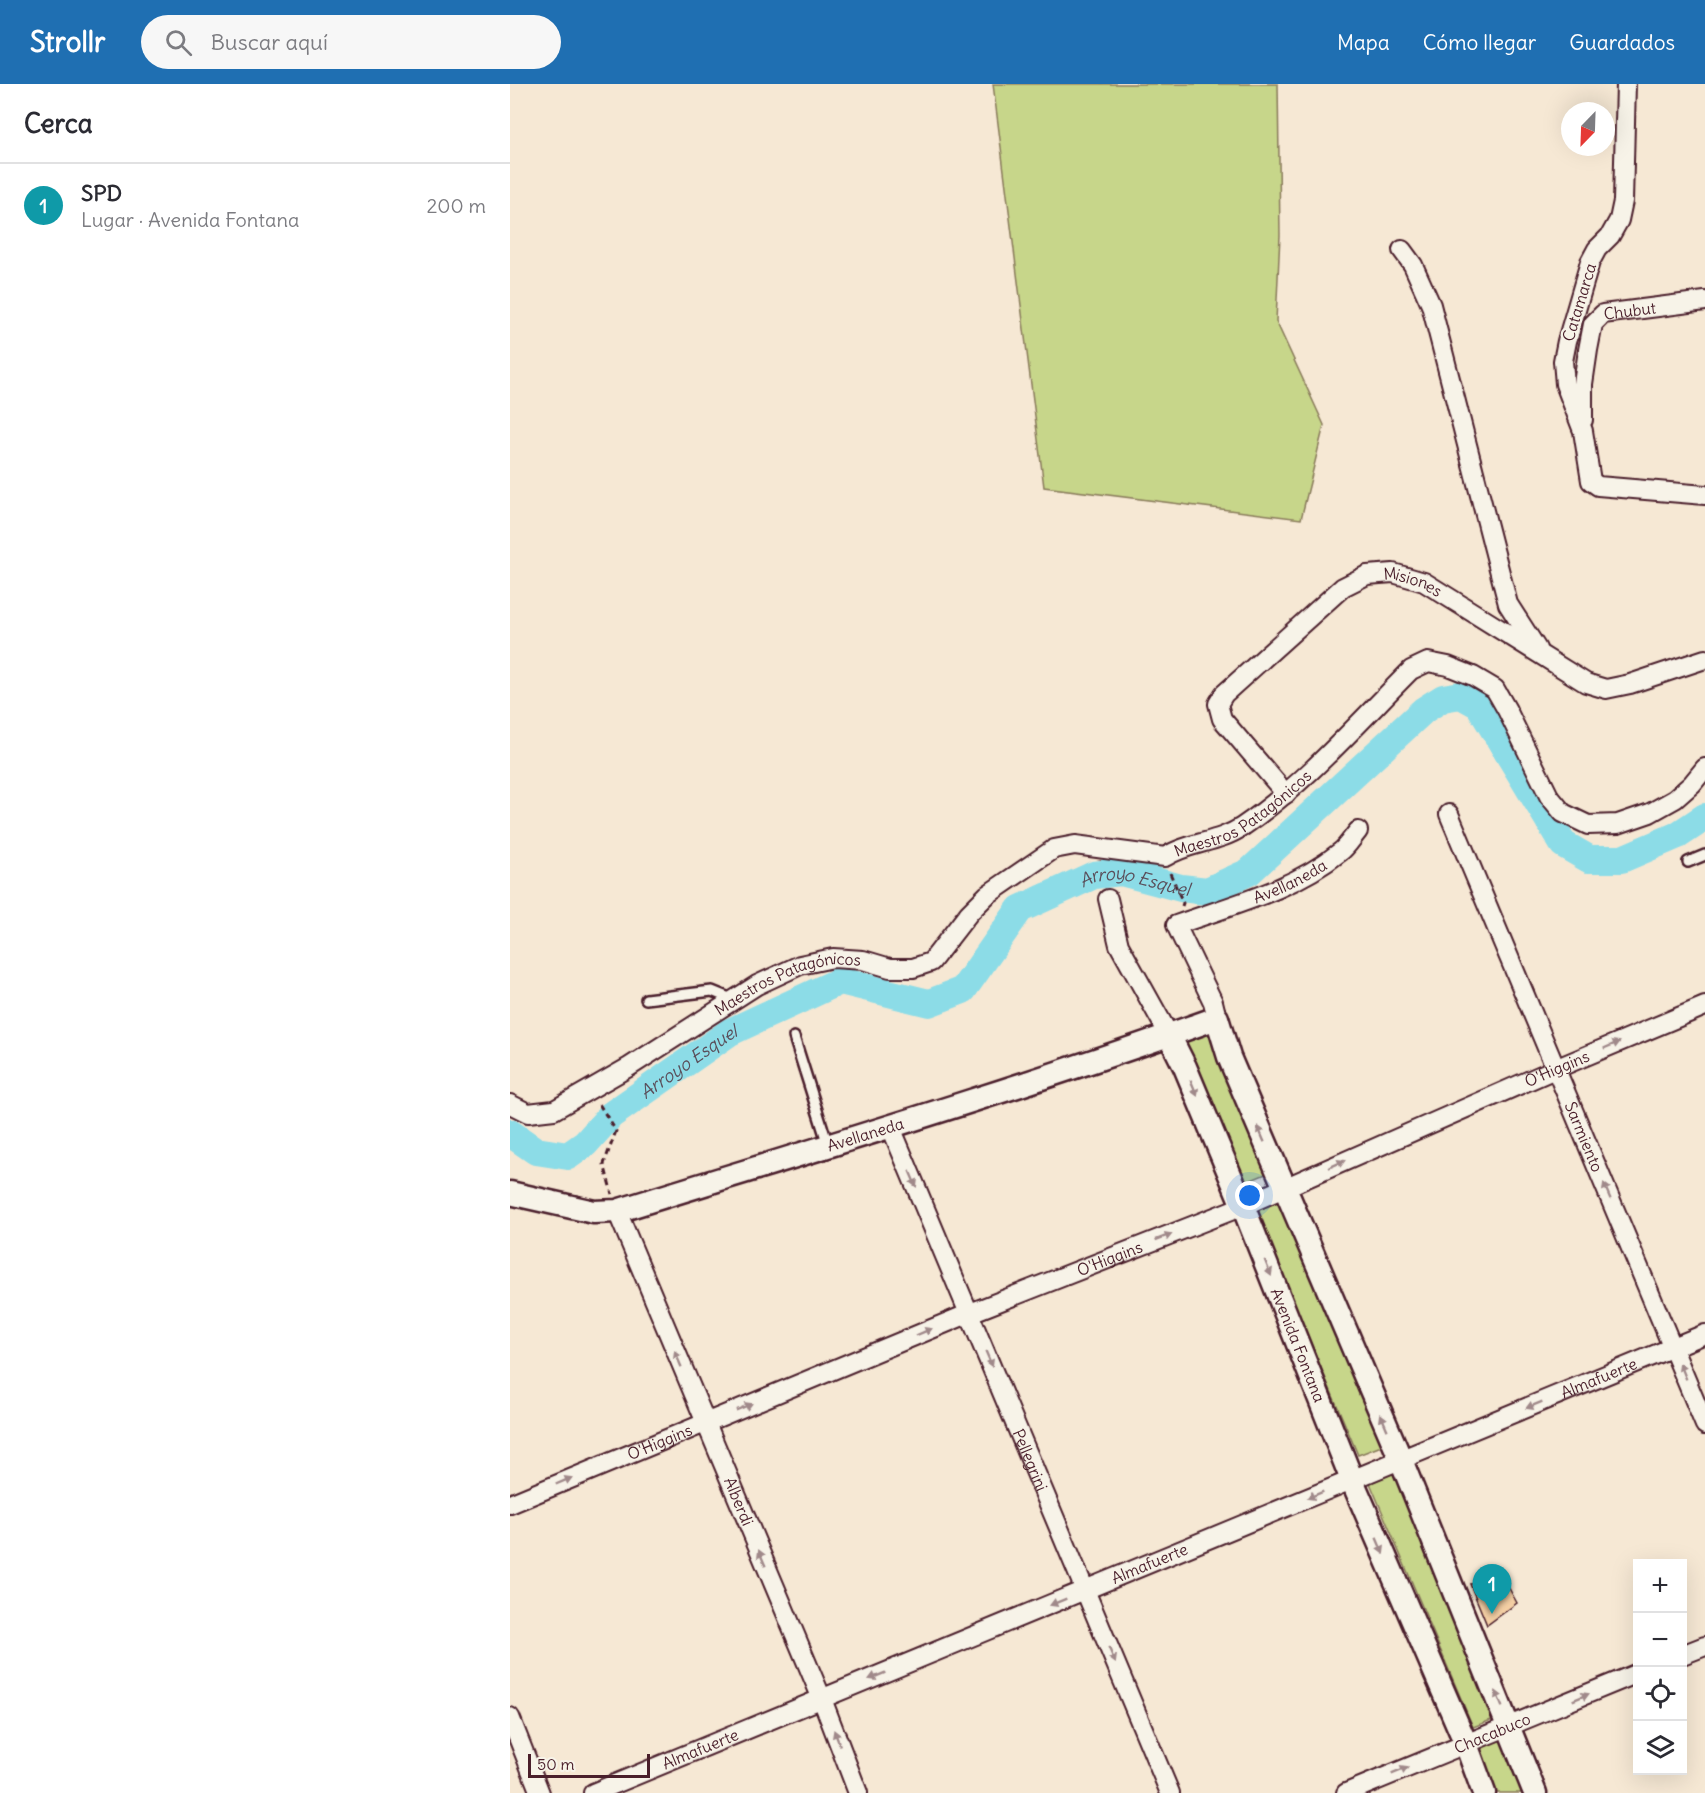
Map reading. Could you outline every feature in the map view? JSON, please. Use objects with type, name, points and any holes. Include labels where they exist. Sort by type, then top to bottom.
[{"type":"street","name":"Catamarca","points":[[1626,84],[1623,201],[1619,220],[1590,262],[1567,341],[1563,361],[1565,384],[1583,431],[1591,481],[1598,486],[1705,495]]},
{"type":"street","points":[[1402,250],[1413,265],[1431,306],[1508,604],[1542,655]]},
{"type":"street","name":"Chubut","points":[[1583,431],[1583,384],[1593,324],[1603,314],[1705,301]]},
{"type":"street","name":"Misiones","points":[[1286,794],[1222,719],[1218,704],[1224,694],[1343,587],[1367,575],[1393,573],[1425,582],[1586,683],[1606,688],[1630,684],[1705,659]]},
{"type":"street","name":"Maestros Patagónicos","points":[[510,1104],[528,1113],[554,1110],[629,1067],[757,985],[800,965],[833,958],[863,960],[890,968],[913,968],[932,962],[969,914],[987,895],[1054,849],[1075,845],[1164,857],[1174,851],[1212,841],[1239,829],[1286,794],[1411,670],[1428,662],[1448,666],[1473,676],[1495,689],[1549,796],[1563,813],[1588,825],[1618,824],[1650,813],[1675,800],[1705,768]]},
{"type":"street","name":"Sarmiento","points":[[1449,814],[1705,1425]]},
{"type":"street","name":"Avellaneda","points":[[510,1193],[594,1212],[617,1211],[1217,1018],[1213,1002],[1176,925],[1269,892],[1305,876],[1342,851],[1358,831]]},
{"type":"street","name":"Avenida Fontana","points":[[1108,899],[1119,945],[1185,1067],[1352,1480],[1466,1744],[1484,1793]]},
{"type":"street","name":"O'Higgins","points":[[510,1504],[970,1313],[1243,1206],[1705,1006]]},
{"type":"street","points":[[1217,1018],[1229,1057],[1401,1460],[1535,1793]]},
{"type":"street","name":"Pellegrini","points":[[890,1125],[1170,1793]]},
{"type":"street","name":"Alberdi","points":[[617,1211],[822,1699],[858,1793]]},
{"type":"street","name":"Almafuerte","points":[[593,1793],[1705,1334]]},
{"type":"street","points":[[1687,1653],[1705,1646]]},
{"type":"street","name":"Chacabuco","points":[[1346,1793],[1633,1675]]},
{"type":"street","points":[[510,1717],[540,1793]]},
{"type":"lane","points":[[1688,862],[1705,855]]},
{"type":"lane","points":[[646,999],[712,991],[734,1000]]},
{"type":"lane","points":[[794,1037],[828,1145]]},
{"type":"path","points":[[1170,872],[1183,903]]},
{"type":"path","points":[[601,1105],[616,1131],[604,1164],[617,1211]]},
{"type":"green space","points":[[993,84],[1278,84],[1280,235],[1276,321],[1324,425],[1301,519],[1044,487]]},
{"type":"green space","points":[[1209,1032],[1268,1173],[1242,1184],[1183,1043]]},
{"type":"green space","points":[[1281,1200],[1384,1445],[1358,1455],[1255,1211]]},
{"type":"green space","points":[[1396,1472],[1499,1717],[1473,1727],[1370,1483]]},
{"type":"green space","points":[[1502,1738],[1525,1793],[1495,1793],[1477,1748]]},
{"type":"building","points":[[1505,1581],[1517,1603],[1487,1625],[1470,1584]]},
{"type":"waterway","name":"Arroyo Esquel","points":[[510,1133],[536,1151],[568,1156],[585,1144],[611,1115],[730,1032],[840,981],[929,1003],[963,990],[1020,909],[1094,875],[1121,872],[1181,888],[1207,891],[1249,872],[1424,710],[1443,698],[1461,695],[1479,705],[1563,844],[1589,859],[1622,859],[1678,835],[1705,817]]},
{"type":"place","name":"SPD","points":[[1492,1614]]}]
